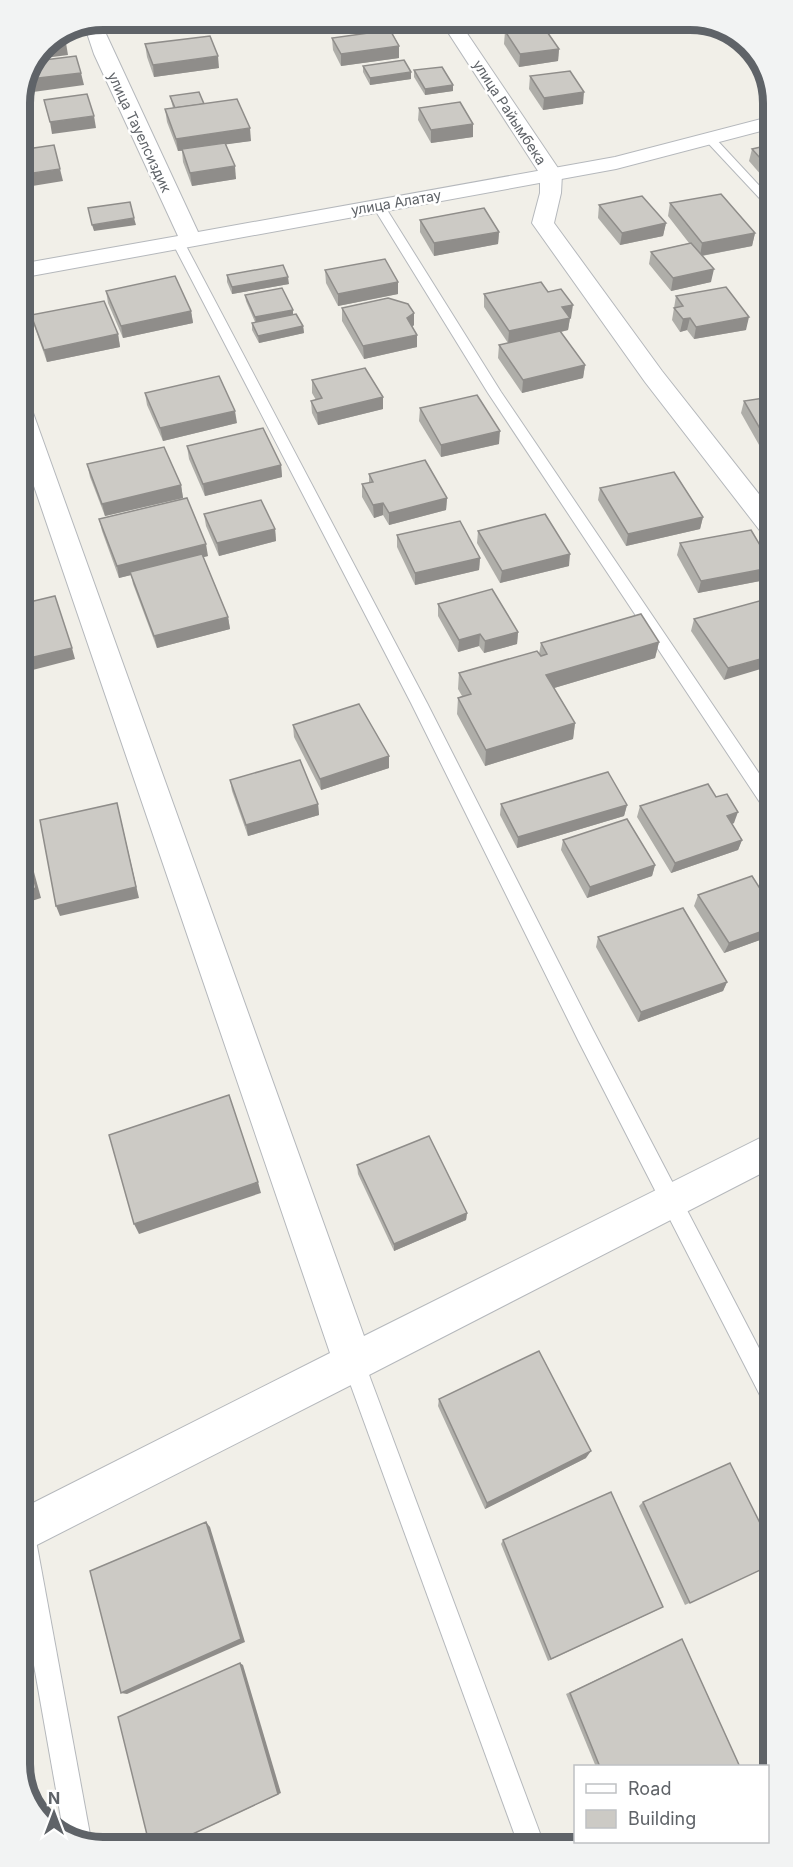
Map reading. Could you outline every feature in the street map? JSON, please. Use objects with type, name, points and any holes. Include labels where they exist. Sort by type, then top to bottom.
[{"type":"street","name":"улица Райымбека","points":[[456,30],[551,174]]},
{"type":"street","name":"улица Тауелсиздик","points":[[95,31],[184,240]]},
{"type":"street","name":"улица Алатау","points":[[30,269],[616,163],[763,125]]},
{"type":"street","points":[[551,174],[554,187],[544,211],[543,223],[594,298],[713,456],[763,517]]},
{"type":"street","points":[[30,439],[354,1364]]},
{"type":"street","points":[[30,1529],[763,1154]]},
{"type":"lane","points":[[711,140],[763,195]]},
{"type":"lane","points":[[378,205],[495,393],[763,793]]},
{"type":"lane","points":[[184,240],[670,1201],[763,1380]]},
{"type":"lane","points":[[354,1364],[528,1837]]},
{"type":"lane","points":[[30,1572],[76,1831]]},
{"type":"building","points":[[390,30],[399,46],[341,54],[332,38]]},
{"type":"building","points":[[546,30],[559,49],[520,54],[505,31]]},
{"type":"building","points":[[210,36],[218,56],[153,65],[145,44]]},
{"type":"building","points":[[76,56],[81,73],[35,78],[44,60]]},
{"type":"building","points":[[404,60],[411,72],[370,78],[363,66]]},
{"type":"building","points":[[442,67],[453,85],[425,89],[414,70]]},
{"type":"building","points":[[570,71],[584,92],[544,98],[530,76]]},
{"type":"building","points":[[199,92],[204,104],[175,108],[170,96]]},
{"type":"building","points":[[87,94],[94,116],[50,122],[44,100]]},
{"type":"building","points":[[237,99],[250,128],[176,139],[165,109]]},
{"type":"building","points":[[460,102],[473,124],[431,130],[419,108]]},
{"type":"building","points":[[225,143],[235,166],[190,173],[182,149]]},
{"type":"building","points":[[54,145],[60,169],[30,174],[30,149]]},
{"type":"building","points":[[763,146],[763,161],[752,149]]},
{"type":"building","points":[[721,194],[755,233],[702,243],[670,203]]},
{"type":"building","points":[[642,196],[666,223],[622,233],[599,205]]},
{"type":"building","points":[[130,202],[134,218],[92,225],[88,208]]},
{"type":"building","points":[[484,208],[499,232],[434,243],[420,220]]},
{"type":"building","points":[[691,243],[714,269],[673,278],[651,252]]},
{"type":"building","points":[[385,259],[398,282],[338,294],[325,270]]},
{"type":"building","points":[[283,265],[288,277],[232,287],[227,275]]},
{"type":"building","points":[[175,276],[191,311],[121,326],[106,291]]},
{"type":"building","points":[[541,282],[548,292],[561,289],[573,305],[562,307],[570,318],[509,331],[484,294]]},
{"type":"building","points":[[726,287],[749,317],[696,327],[690,318],[683,319],[674,308],[683,306],[676,296]]},
{"type":"building","points":[[282,288],[293,310],[255,317],[245,295]]},
{"type":"building","points":[[388,298],[408,304],[414,313],[407,318],[417,335],[363,346],[342,308]]},
{"type":"building","points":[[104,301],[118,334],[44,350],[31,315]]},
{"type":"building","points":[[296,314],[303,326],[258,336],[252,323]]},
{"type":"building","points":[[560,331],[585,365],[523,380],[499,345]]},
{"type":"building","points":[[365,368],[383,397],[317,413],[311,401],[322,398],[312,380]]},
{"type":"building","points":[[219,376],[235,411],[160,428],[145,393]]},
{"type":"building","points":[[477,395],[500,431],[441,445],[420,408]]},
{"type":"building","points":[[763,398],[763,434],[744,401]]},
{"type":"building","points":[[263,428],[281,465],[203,484],[187,446]]},
{"type":"building","points":[[164,447],[181,485],[102,504],[87,464]]},
{"type":"building","points":[[425,460],[447,498],[389,513],[383,503],[373,505],[362,484],[373,482],[369,474]]},
{"type":"building","points":[[674,472],[703,517],[628,534],[600,488]]},
{"type":"building","points":[[187,498],[206,544],[117,566],[99,519]]},
{"type":"building","points":[[261,500],[275,529],[217,543],[204,514]]},
{"type":"building","points":[[545,514],[570,554],[502,571],[478,531]]},
{"type":"building","points":[[460,521],[480,558],[415,573],[397,535]]},
{"type":"building","points":[[751,530],[763,550],[763,569],[701,581],[680,543]]},
{"type":"building","points":[[202,554],[228,617],[154,636],[130,572]]},
{"type":"building","points":[[492,589],[518,632],[485,641],[480,634],[459,640],[438,604]]},
{"type":"building","points":[[55,596],[72,648],[30,658],[30,602]]},
{"type":"building","points":[[763,600],[763,658],[728,668],[694,619]]},
{"type":"building","points":[[641,614],[659,642],[546,675],[575,723],[486,750],[458,698],[471,694],[459,673],[537,651],[541,656],[547,654],[541,643]]},
{"type":"building","points":[[359,704],[389,756],[320,779],[293,725]]},
{"type":"building","points":[[300,760],[318,804],[246,825],[230,780]]},
{"type":"building","points":[[608,772],[627,805],[518,837],[501,804]]},
{"type":"building","points":[[708,784],[716,797],[727,794],[738,812],[727,816],[742,840],[675,863],[640,806]]},
{"type":"building","points":[[117,803],[136,887],[56,906],[40,820]]},
{"type":"building","points":[[627,819],[655,865],[590,887],[563,840]]},
{"type":"building","points":[[30,866],[36,888],[30,890]]},
{"type":"building","points":[[752,876],[763,893],[763,931],[729,943],[698,895]]},
{"type":"building","points":[[683,908],[727,982],[641,1012],[598,937]]},
{"type":"building","points":[[229,1095],[258,1182],[134,1224],[109,1135]]},
{"type":"building","points":[[429,1136],[467,1213],[394,1244],[357,1165]]},
{"type":"building","points":[[539,1351],[591,1451],[487,1503],[439,1399]]},
{"type":"building","points":[[730,1463],[763,1529],[763,1569],[690,1603],[643,1502]]},
{"type":"building","points":[[611,1492],[663,1607],[551,1659],[503,1540]]},
{"type":"building","points":[[206,1522],[241,1639],[121,1693],[90,1571]]},
{"type":"building","points":[[682,1639],[739,1765],[599,1765],[570,1693]]},
{"type":"building","points":[[240,1663],[278,1794],[186,1837],[148,1837],[118,1717]]}]
